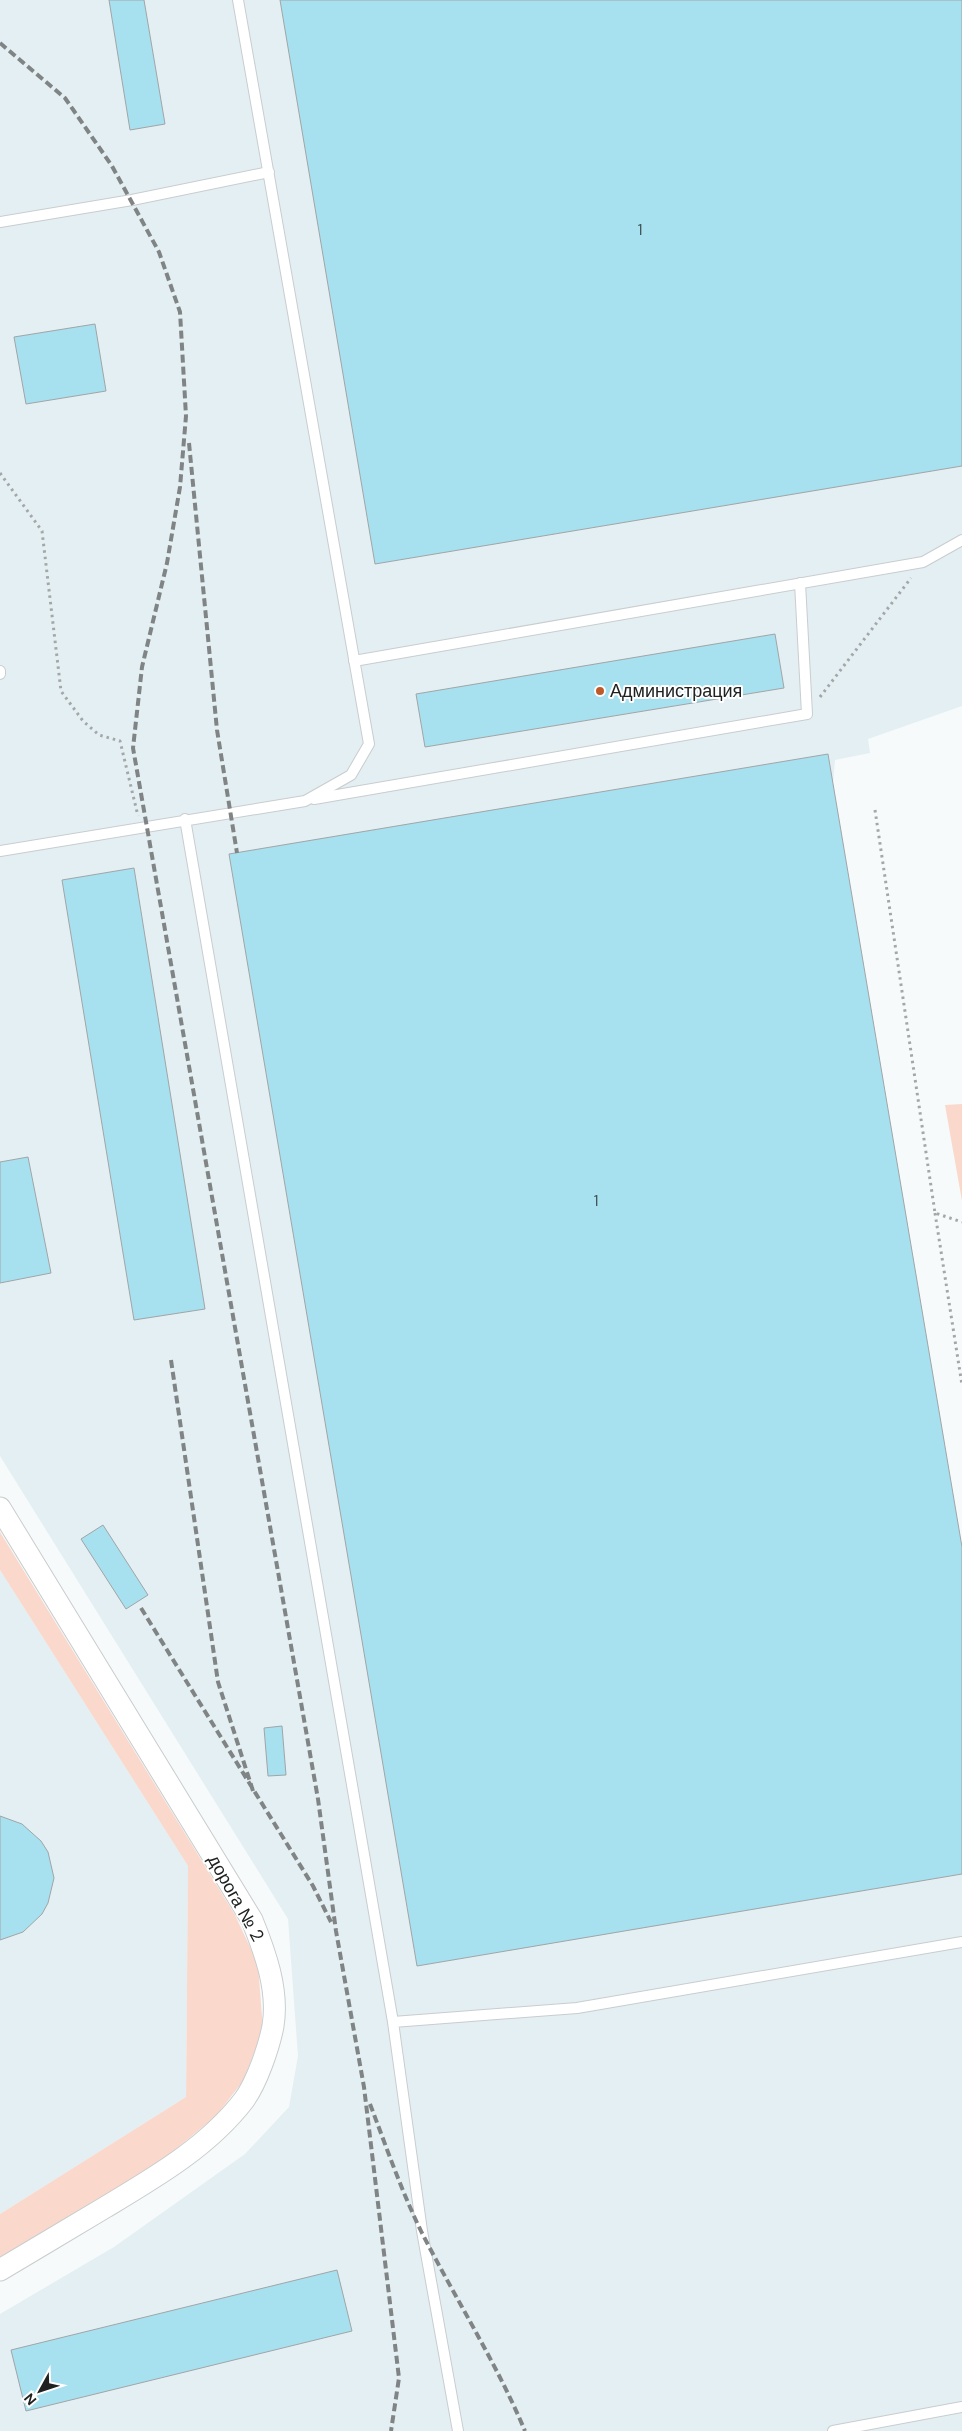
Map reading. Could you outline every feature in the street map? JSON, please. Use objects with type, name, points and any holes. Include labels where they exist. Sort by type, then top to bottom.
[{"type":"street","name":"дорога № 2","points":[[0,1508],[252,1920],[268,1958],[273,2025],[263,2060],[245,2099],[206,2138],[187,2155],[152,2180],[0,2270]]},
{"type":"lane","points":[[238,0],[369,744],[351,776],[305,801]]},
{"type":"lane","points":[[0,222],[132,200],[269,172]]},
{"type":"lane","points":[[354,660],[923,562],[962,540]]},
{"type":"lane","points":[[0,851],[185,819],[305,801],[807,714],[800,583]]},
{"type":"lane","points":[[185,819],[392,2022],[422,2231],[458,2431]]},
{"type":"lane","points":[[392,2022],[578,2008],[962,1942]]},
{"type":"lane","points":[[832,2431],[962,2407]]},
{"type":"path","points":[[0,473],[42,531],[61,691],[83,721],[99,735],[120,741],[140,827]]},
{"type":"path","points":[[807,714],[923,562]]},
{"type":"path","points":[[875,810],[962,1385]]},
{"type":"path","points":[[935,1213],[962,1222]]},
{"type":"shaded area","points":[[0,0],[962,0],[962,706],[868,739],[870,753],[835,760],[833,784],[962,1559],[962,2431],[0,2431],[0,2314],[114,2247],[245,2154],[289,2107],[298,2056],[288,1919],[0,1456]]},
{"type":"shaded area","points":[[962,1104],[962,1201],[945,1105]]},
{"type":"shaded area","points":[[0,1532],[235,1915],[258,1964],[263,2030],[243,2081],[216,2116],[154,2167],[0,2257],[0,2214],[186,2097],[188,1866],[0,1570]]},
{"type":"shaded area","points":[[0,1570],[188,1866],[186,2097],[0,2214]]},
{"type":"building","points":[[109,0],[144,0],[165,124],[130,130]]},
{"type":"building","points":[[280,0],[962,0],[962,466],[375,564]]},
{"type":"building","points":[[95,324],[106,391],[26,404],[14,337]]},
{"type":"building","name":"Администрация","points":[[775,634],[784,688],[425,747],[416,694]]},
{"type":"building","points":[[828,754],[962,1547],[962,1874],[417,1966],[229,854]]},
{"type":"building","points":[[134,868],[205,1309],[134,1320],[62,880]]},
{"type":"building","points":[[28,1157],[51,1273],[0,1283],[0,1162]]},
{"type":"building","points":[[103,1525],[148,1595],[126,1609],[81,1539]]},
{"type":"building","points":[[282,1726],[286,1775],[268,1776],[264,1728]]},
{"type":"building","points":[[0,1816],[22,1824],[41,1841],[48,1852],[54,1878],[48,1903],[42,1914],[23,1932],[0,1940]]},
{"type":"building","points":[[337,2270],[352,2331],[26,2411],[11,2350]]},
{"type":"railway","points":[[0,43],[65,98],[112,166],[159,252],[180,312],[186,416],[180,487],[167,563],[142,667],[133,748],[318,1799],[336,1931],[364,2087],[399,2378],[391,2431]]},
{"type":"railway","points":[[189,443],[217,730],[237,853]]},
{"type":"railway","points":[[171,1360],[218,1682],[253,1791]]},
{"type":"railway","points":[[141,1608],[313,1886],[331,1922]]},
{"type":"railway","points":[[370,2104],[400,2184],[421,2231],[488,2355],[525,2431]]},
{"type":"place","name":"Администрация","points":[[600,691]]}]
